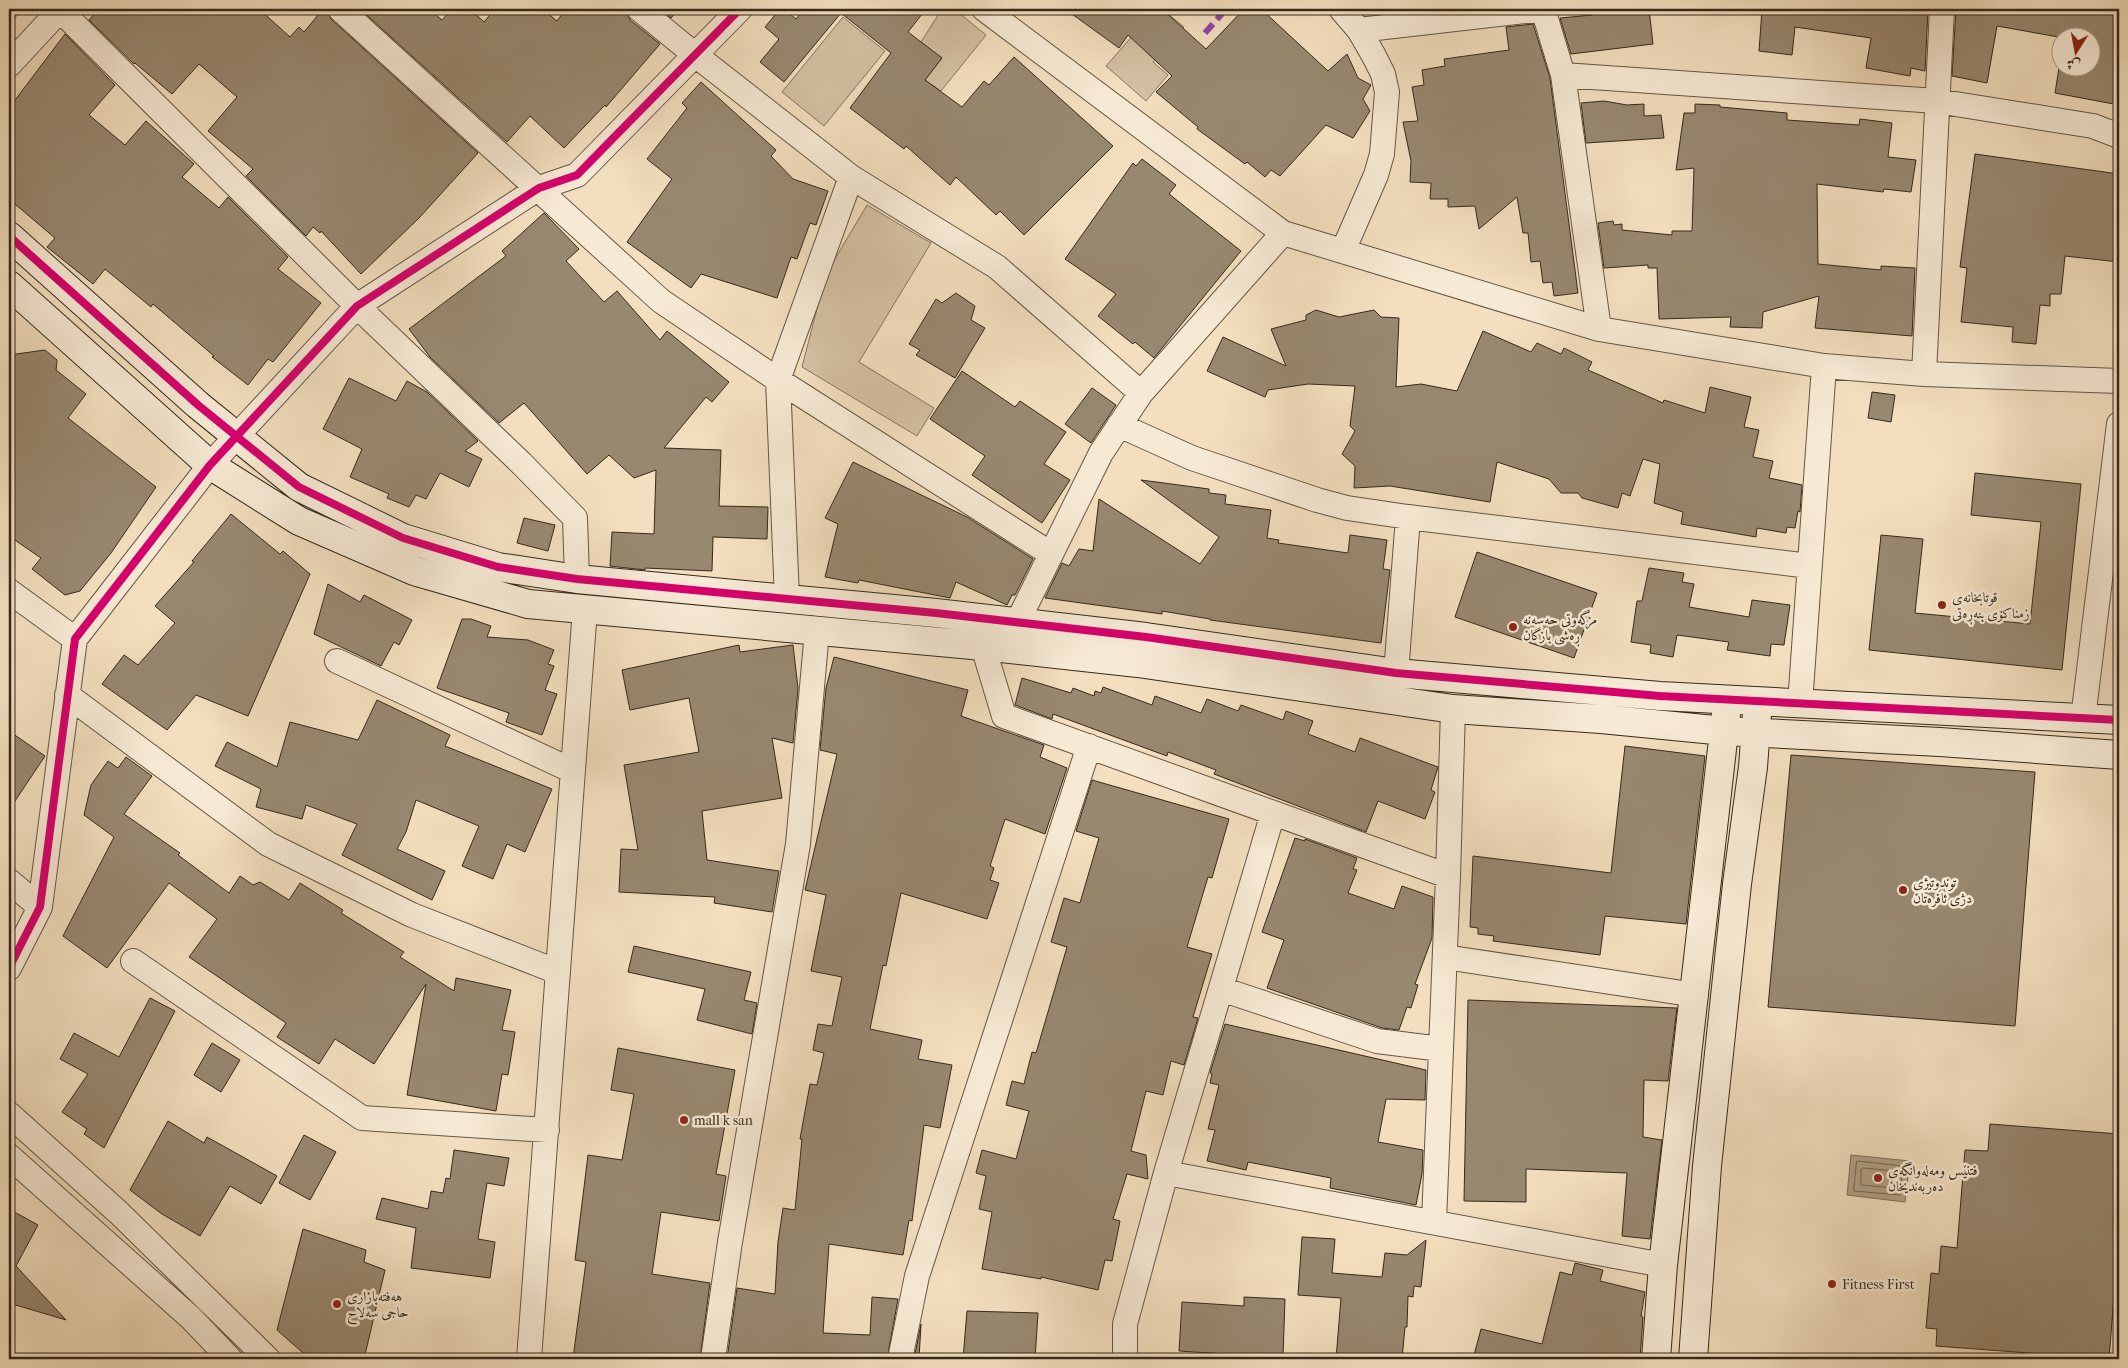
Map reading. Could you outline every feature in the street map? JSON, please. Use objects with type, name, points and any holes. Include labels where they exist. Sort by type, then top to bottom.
[{"type":"street","points":[[340,9],[539,188],[661,302],[778,380],[1051,554]]},
{"type":"street","points":[[639,9],[850,177],[997,268],[1141,393]]},
{"type":"street","points":[[9,968],[40,907],[75,639],[210,465],[358,306],[539,188],[577,175],[740,9]]},
{"type":"street","points":[[984,9],[1282,233],[1599,329],[1824,366],[1924,374],[2119,381]]},
{"type":"street","points":[[1341,9],[1359,30],[1383,74],[1387,92],[1385,133],[1376,176],[1343,252]]},
{"type":"street","points":[[1359,30],[1543,9],[1563,75],[1599,329]]},
{"type":"street","points":[[1924,374],[1942,9]]},
{"type":"street","points":[[9,65],[61,10],[358,306],[522,464],[575,518],[577,578]]},
{"type":"street","points":[[1563,75],[1937,101],[2093,126],[2119,136]]},
{"type":"street","points":[[787,599],[778,380],[850,177]]},
{"type":"street","points":[[1017,622],[1101,453],[1119,425],[1141,393],[1282,233]]},
{"type":"street","points":[[9,236],[198,406],[299,487],[403,538],[498,566],[577,578],[1017,622],[1146,637],[1396,673],[1757,702],[2119,720]]},
{"type":"street","points":[[9,286],[210,465],[299,521],[414,571],[528,604],[983,646],[1138,663],[1453,709],[1601,719],[1725,731],[1940,742],[2119,755]]},
{"type":"street","points":[[1800,704],[1824,366]]},
{"type":"street","points":[[2083,719],[2119,424]]},
{"type":"street","points":[[1119,425],[1192,458],[1317,500],[1347,508],[1809,566]]},
{"type":"street","points":[[1396,673],[1408,517]]},
{"type":"street","points":[[9,591],[75,639]]},
{"type":"street","points":[[529,1359],[585,609]]},
{"type":"street","points":[[713,1359],[730,1242],[798,844],[817,631]]},
{"type":"street","points":[[983,646],[1004,716],[1448,876]]},
{"type":"street","points":[[337,661],[573,771]]},
{"type":"street","points":[[67,695],[268,844],[412,915],[558,972]]},
{"type":"street","points":[[1656,1359],[1663,1265],[1696,995],[1728,700]]},
{"type":"street","points":[[1693,1359],[1708,1166],[1737,884],[1753,767],[1757,702]]},
{"type":"street","points":[[1434,1222],[1453,709]]},
{"type":"street","points":[[900,1359],[917,1276],[1088,746]]},
{"type":"street","points":[[1125,1359],[1125,1324],[1166,1173],[1273,813]]},
{"type":"street","points":[[9,880],[40,907]]},
{"type":"street","points":[[1445,957],[1696,995]]},
{"type":"street","points":[[133,961],[362,1118],[546,1130]]},
{"type":"street","points":[[1221,989],[1377,1041],[1441,1050]]},
{"type":"street","points":[[9,1114],[119,1214],[268,1359]]},
{"type":"street","points":[[9,1156],[191,1318],[230,1359]]},
{"type":"street","points":[[1166,1173],[1663,1265]]},
{"type":"shaded area","points":[[9,9],[22,9],[9,26]]},
{"type":"shaded area","points":[[942,9],[954,9],[986,35],[941,91],[925,80],[942,58],[921,42]]},
{"type":"shaded area","points":[[1156,9],[1162,9],[1184,27],[1153,62],[1168,75],[1146,101],[1106,66]]},
{"type":"shaded area","points":[[843,17],[885,51],[824,126],[782,92]]},
{"type":"shaded area","points":[[867,205],[931,243],[859,362],[934,408],[917,436],[802,367],[826,274]]},
{"type":"water","name":"فتنێس ومەلەوانگەی دەربەندیخان","points":[[1851,1155],[1910,1161],[1905,1202],[1847,1195]]},
{"type":"building","points":[[98,9],[259,9],[290,37],[299,27],[304,32],[323,9],[327,9],[331,19],[478,153],[419,218],[361,274],[321,231],[320,233],[313,227],[306,236],[246,176],[253,169],[208,131],[237,97],[199,64],[172,94],[134,64],[89,20]]},
{"type":"building","points":[[360,9],[429,9],[442,20],[452,9],[470,9],[484,22],[495,9],[542,9],[557,21],[566,9],[626,9],[630,20],[660,44],[606,107],[605,105],[564,148],[530,116],[507,142]]},
{"type":"building","points":[[660,9],[679,9],[671,18]]},
{"type":"building","points":[[780,9],[784,9],[796,19],[804,9],[926,9],[908,32],[942,58],[925,80],[962,107],[984,81],[989,85],[1014,57],[1113,146],[1024,235],[1000,211],[996,215],[956,177],[950,185],[906,146],[904,149],[850,108],[891,53],[841,13],[784,82],[760,62],[779,39],[765,27]]},
{"type":"building","points":[[1065,9],[1162,9],[1206,49],[1244,9],[1261,9],[1328,71],[1347,54],[1358,78],[1371,85],[1363,99],[1370,111],[1353,138],[1326,125],[1280,176],[1271,170],[1265,177],[1247,162],[1245,164],[1197,129],[1198,127],[1156,92],[1172,76],[1128,35],[1119,48]]},
{"type":"building","points":[[1591,9],[1649,9],[1653,44],[1571,54],[1560,18],[1592,15]]},
{"type":"building","points":[[1762,9],[1928,9],[1925,71],[1911,68],[1910,76],[1866,68],[1871,38],[1795,27],[1792,55],[1759,51]]},
{"type":"building","points":[[1956,9],[2119,9],[2119,105],[2055,93],[2057,78],[2100,78],[2100,28],[2050,28],[2050,35],[1997,26],[1987,83],[1952,76]]},
{"type":"building","points":[[1533,24],[1550,78],[1578,293],[1554,296],[1552,282],[1543,283],[1540,261],[1531,262],[1528,233],[1523,233],[1517,197],[1479,229],[1475,206],[1448,207],[1448,199],[1430,199],[1431,183],[1410,182],[1411,161],[1403,122],[1418,121],[1412,87],[1424,85],[1422,70],[1445,66],[1444,59],[1509,50],[1506,27]]},
{"type":"building","points":[[65,34],[115,85],[89,115],[125,145],[146,121],[194,164],[182,177],[219,208],[228,197],[288,257],[278,269],[321,303],[273,362],[268,359],[248,385],[212,357],[214,356],[153,304],[151,307],[105,269],[93,284],[47,247],[55,238],[9,199],[9,108]]},
{"type":"building","points":[[701,82],[776,150],[771,156],[793,179],[828,191],[816,225],[810,223],[797,259],[791,257],[777,298],[701,274],[691,288],[627,242],[672,179],[647,159],[687,108],[682,103]]},
{"type":"building","points":[[1604,101],[1627,105],[1644,104],[1644,116],[1661,115],[1664,138],[1586,143],[1581,103]]},
{"type":"building","points":[[1695,104],[1787,113],[1787,120],[1859,125],[1860,119],[1892,123],[1888,157],[1916,160],[1911,192],[1884,189],[1883,192],[1817,184],[1818,264],[1881,270],[1881,266],[1915,268],[1912,336],[1815,328],[1819,296],[1763,312],[1762,328],[1730,327],[1731,317],[1659,319],[1657,268],[1648,268],[1648,265],[1604,268],[1598,223],[1613,221],[1614,225],[1622,224],[1622,230],[1672,235],[1672,231],[1692,231],[1694,168],[1676,170],[1684,113],[1695,113]]},
{"type":"building","points":[[1975,154],[2119,174],[2119,262],[2065,256],[2061,294],[2050,294],[2050,306],[2040,305],[2036,344],[2012,342],[2013,327],[1961,322],[1967,268],[1960,267]]},
{"type":"building","points":[[1142,159],[1176,185],[1169,194],[1241,251],[1154,358],[1098,316],[1116,294],[1065,259],[1133,163],[1136,166]]},
{"type":"building","points":[[544,213],[579,249],[566,261],[604,302],[617,291],[660,340],[667,331],[729,382],[712,402],[706,397],[664,448],[721,450],[719,506],[768,507],[767,539],[713,537],[712,571],[645,568],[645,570],[610,566],[612,532],[654,534],[656,470],[634,478],[609,455],[587,474],[524,403],[499,423],[430,357],[409,329],[506,256],[502,251]]},
{"type":"building","points":[[956,293],[975,306],[971,320],[985,328],[955,378],[916,355],[920,350],[909,344],[936,299],[942,303]]},
{"type":"building","points":[[1316,310],[1339,317],[1374,310],[1381,317],[1399,318],[1396,387],[1421,384],[1457,391],[1483,331],[1531,352],[1537,343],[1561,354],[1564,348],[1592,362],[1588,370],[1663,403],[1664,400],[1705,413],[1710,387],[1751,397],[1744,427],[1759,430],[1753,457],[1773,461],[1769,478],[1802,485],[1800,512],[1798,511],[1795,528],[1787,527],[1786,533],[1757,528],[1756,537],[1681,524],[1683,512],[1654,503],[1660,464],[1643,459],[1630,496],[1622,493],[1618,508],[1582,498],[1578,493],[1561,493],[1549,479],[1497,462],[1490,502],[1390,486],[1354,488],[1355,466],[1342,454],[1355,431],[1350,426],[1355,386],[1308,384],[1268,390],[1265,397],[1207,371],[1223,337],[1286,366],[1271,329],[1306,320],[1306,315]]},
{"type":"building","points":[[45,350],[57,360],[56,370],[86,394],[68,418],[156,487],[111,553],[80,591],[65,595],[32,569],[41,558],[9,536],[9,355]]},
{"type":"building","points":[[962,371],[1015,407],[1020,401],[1066,432],[1044,464],[1070,480],[1042,523],[972,475],[985,456],[930,419]]},
{"type":"building","points":[[349,378],[396,401],[407,381],[427,392],[478,441],[465,451],[482,459],[469,487],[440,473],[426,499],[416,495],[409,507],[387,498],[389,494],[350,477],[362,449],[323,429]]},
{"type":"building","points":[[1092,388],[1116,405],[1091,443],[1065,424]]},
{"type":"building","points":[[1872,392],[1895,395],[1891,422],[1868,418]]},
{"type":"building","points":[[853,462],[967,517],[1033,559],[1015,595],[1012,595],[1007,605],[956,582],[950,598],[859,580],[858,583],[825,577],[838,524],[825,518]]},
{"type":"building","points":[[1975,473],[2081,484],[2062,670],[1869,650],[1881,535],[1923,539],[1915,613],[2030,624],[2041,522],[1971,515]]},
{"type":"building","points":[[1141,480],[1209,489],[1209,493],[1226,495],[1225,504],[1271,510],[1267,538],[1279,540],[1278,543],[1348,553],[1350,535],[1387,540],[1383,569],[1390,570],[1381,643],[1210,620],[1162,611],[1162,614],[1045,598],[1062,563],[1069,566],[1079,549],[1093,551],[1099,499],[1200,564],[1219,537]]},
{"type":"building","points":[[231,514],[280,554],[283,551],[310,574],[248,716],[196,695],[167,730],[102,684],[124,655],[138,665],[175,623],[155,606],[194,562],[192,561]]},
{"type":"building","points":[[524,518],[555,525],[548,551],[517,543]]},
{"type":"building","points":[[1477,552],[1597,593],[1574,658],[1455,617]]},
{"type":"building","points":[[1649,568],[1684,573],[1682,582],[1694,584],[1689,607],[1749,617],[1752,600],[1790,605],[1784,645],[1771,644],[1770,656],[1727,650],[1729,642],[1677,635],[1673,657],[1650,653],[1651,645],[1631,642],[1637,601],[1642,601]]},
{"type":"building","points":[[328,584],[360,602],[364,595],[412,620],[399,645],[394,642],[381,666],[314,634]]},
{"type":"building","points":[[462,619],[471,619],[491,626],[487,637],[528,640],[554,650],[548,664],[554,666],[545,690],[557,694],[542,735],[506,722],[509,713],[437,688]]},
{"type":"building","points":[[739,645],[740,652],[793,645],[798,688],[793,743],[772,738],[782,798],[702,811],[707,860],[779,871],[772,912],[714,903],[715,897],[619,892],[621,849],[638,850],[624,765],[699,752],[689,698],[630,710],[622,670]]},
{"type":"building","points":[[834,657],[968,690],[961,716],[1044,745],[1040,757],[1067,768],[1045,834],[1005,819],[990,866],[994,868],[990,880],[999,883],[987,919],[901,893],[886,966],[883,965],[870,1029],[922,1040],[918,1059],[952,1065],[940,1128],[924,1125],[912,1221],[909,1220],[903,1255],[829,1244],[823,1333],[870,1335],[872,1297],[898,1299],[887,1359],[727,1359],[737,1288],[775,1294],[778,1242],[783,1208],[795,1210],[802,1139],[800,1139],[810,1084],[817,1085],[824,1053],[813,1050],[818,1024],[832,1026],[842,977],[811,971],[826,895],[805,890],[837,754],[820,750],[826,688]]},
{"type":"building","points":[[1022,678],[1071,693],[1073,688],[1094,696],[1095,691],[1101,693],[1103,687],[1152,705],[1155,696],[1201,713],[1207,699],[1238,711],[1241,705],[1283,720],[1286,711],[1313,721],[1308,734],[1355,752],[1360,738],[1438,767],[1431,790],[1435,792],[1425,819],[1378,801],[1366,832],[1214,774],[1216,770],[1168,752],[1167,756],[1053,714],[1052,719],[1015,705]]},
{"type":"building","points":[[377,700],[450,735],[445,746],[552,789],[525,852],[507,844],[493,879],[462,866],[479,826],[416,800],[406,832],[397,849],[445,871],[432,900],[342,855],[357,824],[306,805],[302,819],[256,807],[261,789],[215,766],[227,742],[277,767],[290,722],[358,740]]},
{"type":"building","points":[[9,731],[45,756],[9,810]]},
{"type":"building","points":[[1625,746],[1705,756],[1686,924],[1605,916],[1600,955],[1493,941],[1494,936],[1478,934],[1478,928],[1470,927],[1473,856],[1611,873]]},
{"type":"building","name":"توندوتیژی دژی ئافرەتان","points":[[1791,755],[2035,772],[2015,1026],[1768,1007]]},
{"type":"building","points":[[126,757],[152,776],[124,814],[180,853],[178,855],[229,893],[240,876],[253,885],[260,882],[289,900],[300,883],[343,910],[341,913],[404,952],[400,957],[454,991],[456,978],[511,990],[502,1030],[515,1032],[508,1075],[502,1074],[496,1111],[407,1095],[426,984],[374,1064],[335,1039],[319,1064],[277,1037],[286,1023],[189,957],[217,919],[169,883],[107,968],[63,936],[114,837],[84,815],[91,785],[108,761],[118,768]]},
{"type":"building","points":[[1092,780],[1229,819],[1212,878],[1208,877],[1187,947],[1212,954],[1193,1017],[1198,1018],[1184,1065],[1171,1061],[1163,1095],[1146,1091],[1131,1151],[1146,1155],[1148,1179],[1127,1174],[1113,1219],[1120,1221],[1112,1261],[1105,1260],[1098,1290],[1041,1277],[1041,1279],[982,1269],[992,1212],[979,1209],[986,1176],[976,1173],[982,1150],[1016,1159],[1029,1111],[1006,1105],[1012,1081],[1024,1084],[1032,1052],[1036,1053],[1067,947],[1051,942],[1064,898],[1080,903],[1099,838],[1076,831]]},
{"type":"building","points":[[1295,838],[1305,841],[1305,839],[1357,858],[1353,869],[1357,870],[1348,893],[1394,909],[1402,886],[1433,897],[1432,938],[1415,984],[1418,985],[1411,1008],[1407,1007],[1399,1030],[1382,1028],[1267,988],[1284,940],[1262,932]]},
{"type":"building","points":[[634,946],[751,972],[744,1000],[757,1003],[752,1034],[697,1020],[705,989],[628,972]]},
{"type":"building","points":[[150,998],[175,1011],[104,1148],[84,1134],[87,1129],[62,1112],[88,1074],[60,1059],[74,1033],[119,1057]]},
{"type":"building","points":[[1468,1000],[1677,1008],[1668,1081],[1644,1080],[1643,1137],[1662,1140],[1650,1239],[1622,1236],[1627,1173],[1526,1169],[1526,1202],[1464,1201]]},
{"type":"building","points":[[1225,1024],[1426,1070],[1425,1100],[1386,1099],[1378,1142],[1423,1150],[1422,1174],[1416,1205],[1330,1188],[1331,1178],[1248,1162],[1246,1170],[1207,1161],[1215,1130],[1208,1129],[1219,1085],[1210,1083],[1212,1074],[1210,1073]]},
{"type":"building","points":[[212,1043],[240,1060],[221,1092],[194,1075]]},
{"type":"building","points":[[618,1048],[735,1070],[716,1174],[726,1176],[719,1221],[661,1212],[652,1274],[710,1283],[700,1359],[573,1358],[586,1262],[575,1260],[588,1155],[622,1160],[634,1094],[611,1090]]},
{"type":"building","points":[[168,1121],[204,1143],[207,1137],[277,1176],[261,1204],[230,1186],[200,1236],[162,1214],[130,1190]]},
{"type":"building","points":[[1990,1124],[2119,1134],[2119,1232],[2109,1359],[1936,1346],[1937,1329],[1926,1328],[1931,1273],[1939,1274],[1941,1246],[1957,1248],[1965,1150],[1988,1151]]},
{"type":"building","points":[[304,1135],[336,1152],[310,1200],[279,1183]]},
{"type":"building","points":[[454,1150],[509,1158],[504,1186],[487,1183],[478,1239],[495,1242],[490,1278],[411,1268],[416,1228],[376,1219],[382,1198],[428,1209],[431,1191],[443,1193],[446,1178],[450,1179]]},
{"type":"building","points":[[9,1209],[38,1225],[16,1266],[66,1320],[9,1303]]},
{"type":"building","points":[[303,1229],[366,1250],[364,1262],[385,1270],[364,1359],[310,1359],[277,1330]]},
{"type":"building","points":[[1302,1237],[1335,1239],[1332,1273],[1382,1277],[1385,1253],[1407,1255],[1426,1240],[1421,1287],[1414,1286],[1413,1297],[1408,1296],[1407,1327],[1405,1327],[1402,1359],[1336,1359],[1341,1298],[1298,1295]]},
{"type":"building","points":[[1575,1263],[1603,1270],[1600,1281],[1645,1292],[1641,1316],[1643,1317],[1640,1359],[1473,1359],[1481,1329],[1542,1344],[1560,1272],[1572,1275]]},
{"type":"building","points":[[1244,1297],[1285,1299],[1283,1356],[1242,1357],[1242,1355],[1179,1351],[1182,1302],[1244,1306]]},
{"type":"building","points":[[967,1311],[1038,1313],[1035,1359],[963,1359]]},
{"type":"building","points":[[921,1324],[919,1359],[914,1359]]},
{"type":"marked path","points":[[1205,33],[1226,9]]},
{"type":"cycle path","points":[[9,968],[40,907],[75,639],[210,465],[357,306],[539,188],[577,175],[740,9]]},
{"type":"cycle path","points":[[9,236],[198,405],[299,487],[403,538],[498,567],[577,579],[936,613],[1146,637],[1396,673],[1660,696],[2119,720]]},
{"type":"place","name":"قوتابخانەی زمناکۆی بنەڕەتی","points":[[1942,605]]},
{"type":"place","name":"مزگەوتی حەسەنە ڕەشی بازگان","points":[[1513,627]]},
{"type":"place","name":"توندوتیژی دژی ئافرەتان","points":[[1903,890]]},
{"type":"place","name":"mall k san","points":[[684,1120]]},
{"type":"place","name":"فتنێس ومەلەوانگەی دەربەندیخان","points":[[1878,1178]]},
{"type":"place","name":"Fitness First","points":[[1832,1284]]},
{"type":"place","name":"هەفتەبازاری حاجی سەلاح","points":[[337,1304]]}]
